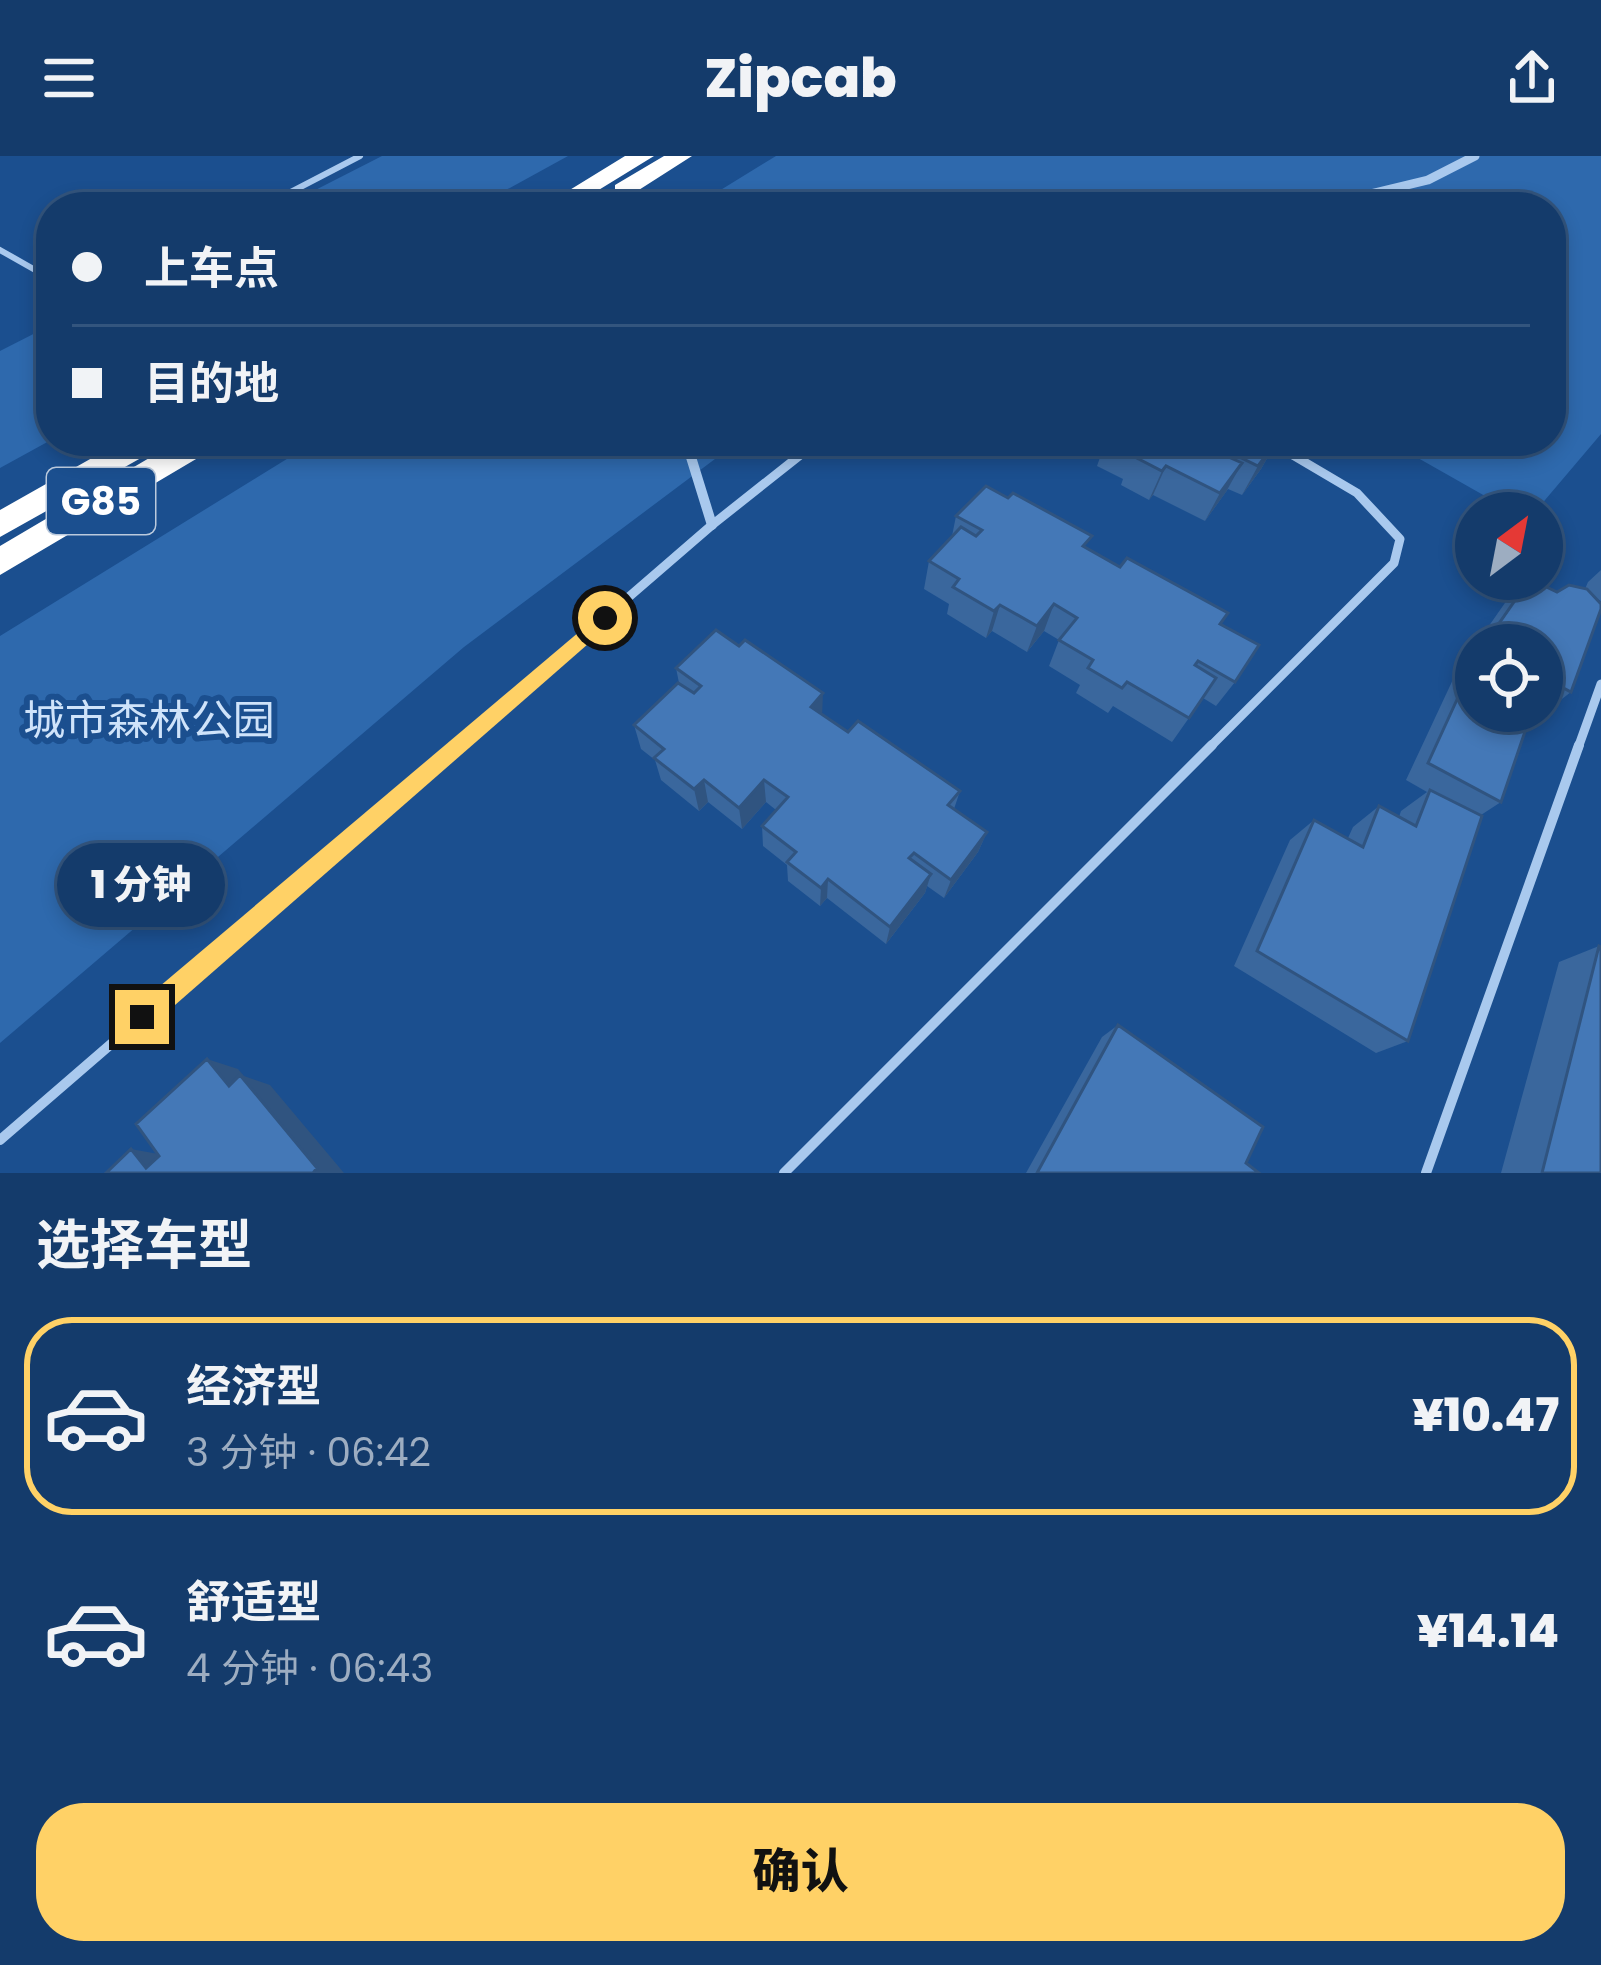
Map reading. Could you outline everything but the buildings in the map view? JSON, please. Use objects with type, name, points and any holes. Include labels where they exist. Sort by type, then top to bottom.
[{"type":"highway","points":[[580,192],[643,156]]},
{"type":"highway","points":[[619,192],[680,156]]},
{"type":"highway","name":"G85","points":[[0,525],[120,456]]},
{"type":"highway","name":"G85","points":[[0,562],[177,456]]},
{"type":"street","points":[[1378,192],[1428,180],[1475,156]]},
{"type":"street","points":[[691,456],[712,525]]},
{"type":"lane","points":[[291,192],[360,156]]},
{"type":"lane","points":[[0,250],[36,270]]},
{"type":"lane","points":[[0,1140],[712,525],[799,456]]},
{"type":"lane","points":[[784,1173],[1394,563],[1400,539],[1384,514],[1355,488],[1296,456]]},
{"type":"lane","points":[[1426,1173],[1601,684]]},
{"type":"green space","points":[[382,156],[568,156],[502,192],[311,192]]},
{"type":"green space","points":[[776,156],[1601,156],[1601,434],[1552,492],[1478,492],[1414,456],[1566,456],[1566,192],[717,192]]},
{"type":"green space","points":[[36,333],[36,448],[0,468],[0,351]]},
{"type":"green space","name":"城市森林公园","points":[[292,456],[719,456],[464,647],[0,1043],[0,636]]},
{"type":"route","points":[[142,1017],[605,618]]}]
